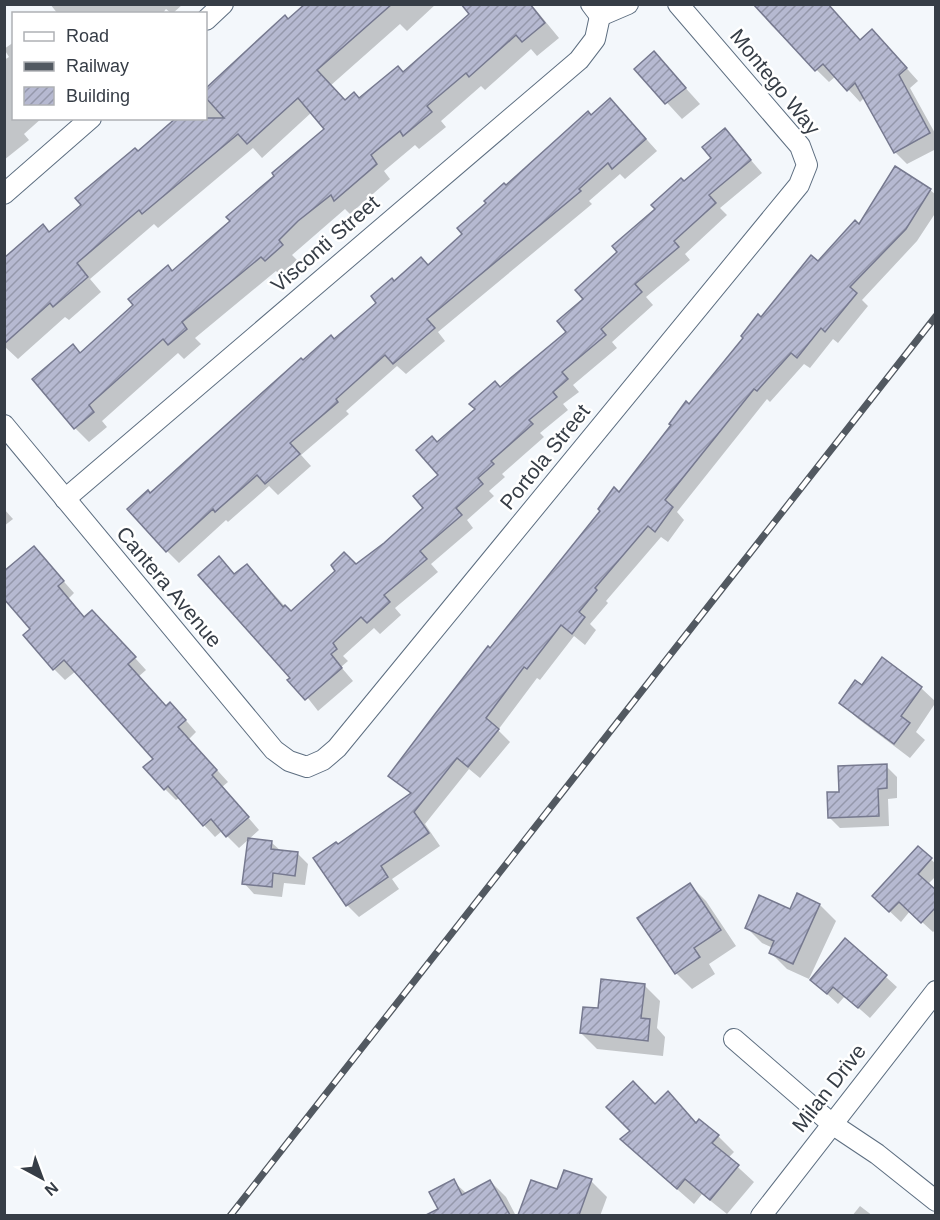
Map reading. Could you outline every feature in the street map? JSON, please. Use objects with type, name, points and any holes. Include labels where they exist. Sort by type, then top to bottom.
[{"type":"street","points":[[207,19],[223,4]]},
{"type":"street","points":[[595,10],[628,4]]},
{"type":"street","name":"Montego Way","points":[[678,4],[788,130],[800,146],[807,165]]},
{"type":"street","name":"Visconti Street","points":[[64,499],[579,60],[595,39],[595,10]]},
{"type":"street","points":[[4,194],[89,120]]},
{"type":"street","name":"Portola Street","points":[[307,767],[323,760],[337,748],[787,202],[799,185],[807,165]]},
{"type":"street","name":"Cantera Avenue","points":[[4,425],[274,750],[289,761],[307,767]]},
{"type":"street","name":"Milan Drive","points":[[761,1215],[936,991]]},
{"type":"street","points":[[734,1039],[832,1124],[877,1154],[936,1201]]},
{"type":"building","points":[[305,4],[392,4],[317,70],[345,100],[354,92],[359,98],[398,66],[403,72],[469,14],[461,4],[530,4],[545,23],[522,42],[516,35],[469,77],[466,73],[427,106],[432,112],[403,136],[400,131],[371,155],[377,164],[334,201],[331,195],[298,221],[279,240],[283,245],[265,261],[261,257],[182,322],[187,329],[168,345],[163,339],[89,405],[94,412],[74,429],[32,379],[73,344],[80,353],[133,305],[128,299],[168,265],[172,271],[230,221],[226,217],[274,176],[272,173],[324,129],[298,98],[247,144],[238,134],[142,214],[139,210],[77,263],[88,277],[53,307],[50,303],[4,344],[4,258],[43,224],[49,232],[81,205],[75,198],[135,148],[138,151],[174,120],[224,118],[207,99],[207,87],[285,15],[288,19]]},
{"type":"building","points":[[753,4],[828,4],[860,40],[872,29],[907,68],[899,75],[930,133],[894,153],[855,83],[847,91],[823,64],[815,71]]},
{"type":"building","points":[[654,51],[686,88],[665,104],[634,69]]},
{"type":"building","points":[[610,98],[646,139],[612,169],[608,163],[579,189],[581,191],[427,319],[435,328],[393,364],[385,355],[336,399],[338,402],[290,443],[300,454],[265,484],[257,475],[215,512],[213,509],[166,552],[127,509],[148,490],[150,493],[301,358],[303,360],[331,335],[334,339],[376,303],[371,296],[392,278],[394,281],[421,257],[428,265],[462,234],[457,228],[486,203],[484,201],[504,183],[506,185],[588,111],[591,115]]},
{"type":"building","points":[[725,128],[751,160],[709,195],[716,203],[674,241],[679,247],[635,284],[642,292],[601,329],[606,335],[562,372],[568,379],[553,392],[557,397],[529,420],[533,424],[491,461],[494,464],[478,478],[483,484],[456,508],[462,515],[420,551],[427,559],[384,595],[390,602],[367,623],[361,617],[333,643],[337,649],[331,654],[342,668],[305,700],[287,680],[290,678],[198,575],[219,556],[234,574],[247,564],[283,607],[285,605],[291,611],[335,571],[331,565],[344,552],[356,564],[384,543],[423,508],[413,496],[438,475],[416,450],[432,436],[437,442],[475,409],[469,404],[495,381],[500,387],[566,332],[557,321],[583,299],[575,290],[617,252],[612,246],[655,209],[651,205],[681,178],[684,181],[711,158],[702,147]]},
{"type":"building","points":[[895,166],[931,189],[906,229],[850,287],[857,293],[825,332],[821,328],[797,358],[791,353],[757,391],[754,389],[665,500],[673,507],[655,532],[648,526],[595,588],[597,590],[579,612],[585,617],[572,634],[561,625],[527,669],[524,667],[486,718],[499,729],[468,767],[457,758],[414,812],[429,833],[381,866],[388,877],[346,906],[313,858],[336,842],[338,844],[411,793],[388,776],[435,714],[600,511],[598,509],[614,487],[619,492],[671,425],[669,424],[686,401],[689,404],[743,338],[741,336],[758,314],[761,317],[811,255],[818,261],[855,220],[859,224]]},
{"type":"building","points":[[34,546],[64,581],[58,586],[84,617],[92,610],[136,657],[128,664],[166,706],[170,702],[186,720],[178,727],[217,770],[212,775],[249,817],[226,837],[211,819],[203,826],[168,786],[164,790],[143,767],[153,759],[64,660],[53,670],[23,635],[30,629],[4,599],[4,571]]},
{"type":"building","points":[[882,657],[922,687],[901,716],[910,723],[894,744],[839,703],[855,680],[862,685]]},
{"type":"building","points":[[887,764],[887,788],[878,789],[879,816],[828,818],[827,792],[839,792],[838,766]]},
{"type":"building","points":[[248,838],[272,841],[271,849],[298,852],[295,876],[273,873],[272,887],[242,884]]},
{"type":"building","points":[[918,846],[932,858],[918,874],[936,890],[936,907],[921,923],[899,902],[889,912],[872,896]]},
{"type":"building","points":[[690,883],[721,930],[694,948],[700,957],[675,974],[637,918]]},
{"type":"building","points":[[797,893],[820,904],[793,964],[769,953],[774,941],[745,928],[759,895],[790,909]]},
{"type":"building","points":[[845,938],[887,975],[858,1008],[833,987],[827,994],[810,980]]},
{"type":"building","points":[[601,979],[645,984],[641,1018],[650,1019],[648,1041],[580,1033],[583,1007],[598,1008]]},
{"type":"building","points":[[633,1081],[655,1104],[668,1091],[696,1123],[699,1119],[719,1135],[712,1143],[739,1165],[710,1200],[685,1179],[677,1189],[620,1139],[630,1131],[606,1107]]},
{"type":"building","points":[[564,1170],[592,1179],[579,1215],[518,1215],[531,1180],[557,1189]]},
{"type":"building","points":[[454,1179],[462,1195],[490,1180],[510,1215],[426,1215],[438,1209],[429,1192]]},
{"type":"railway","points":[[230,1216],[936,316]]}]
